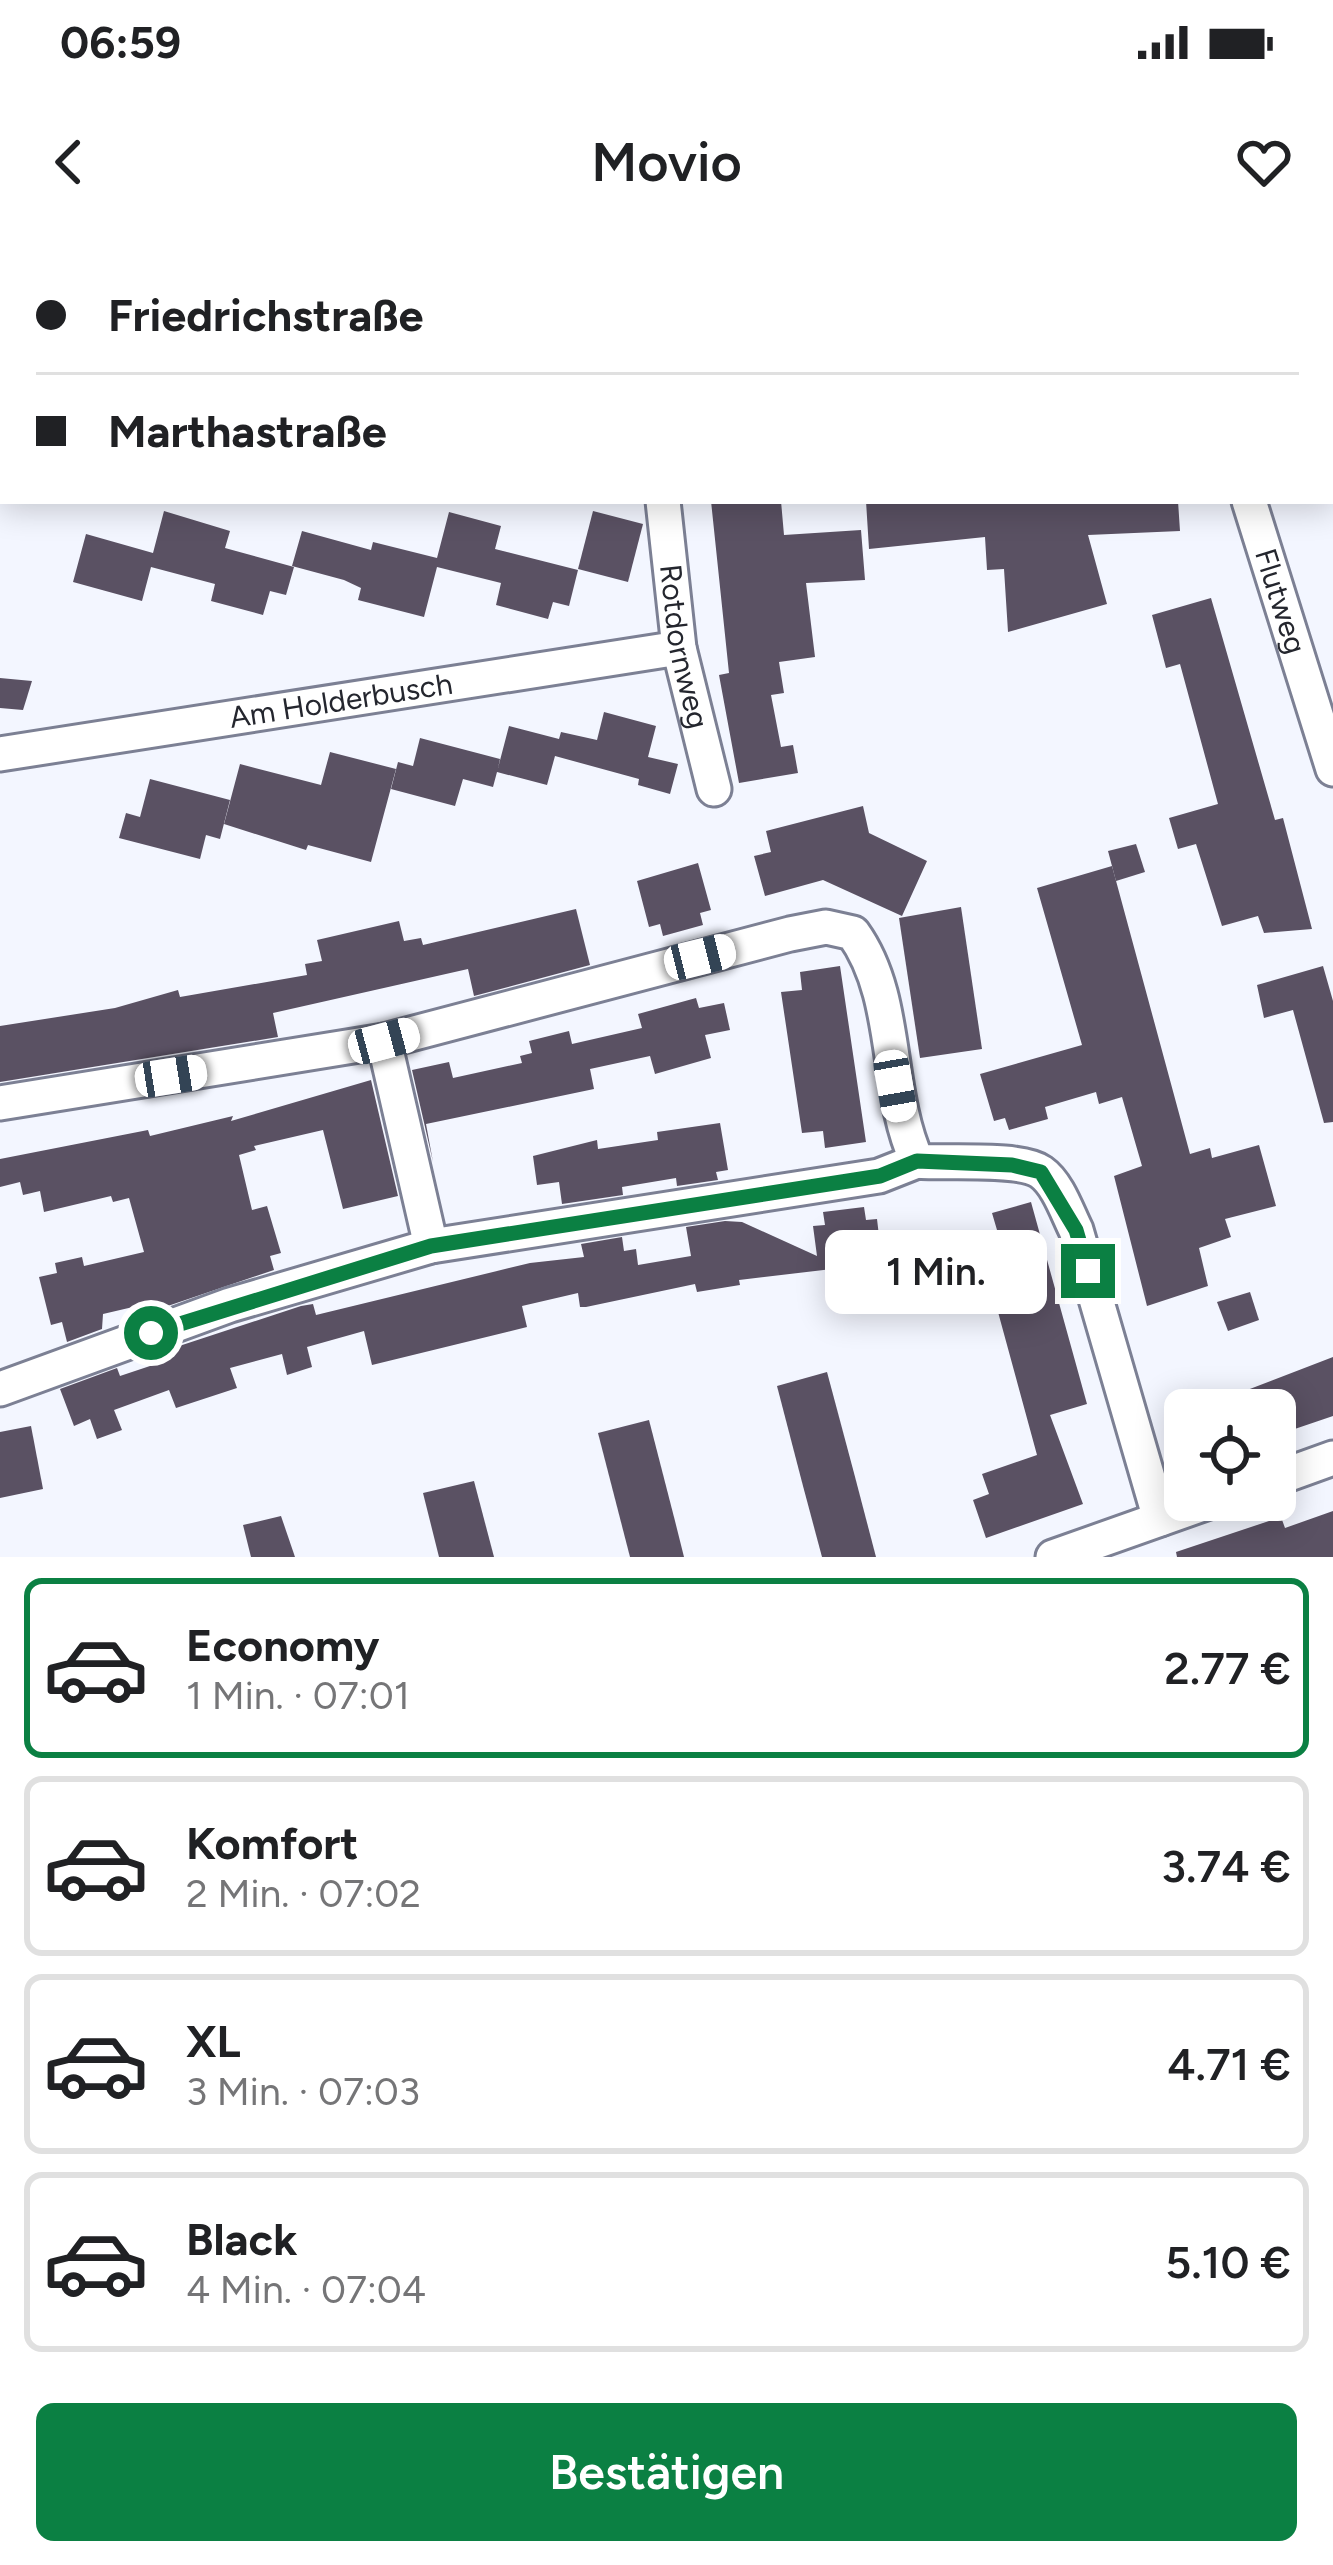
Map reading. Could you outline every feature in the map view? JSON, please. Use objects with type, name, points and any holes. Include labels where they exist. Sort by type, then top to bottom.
[{"type":"street","name":"Rotdornweg","points":[[663,504],[679,648],[714,790]]},
{"type":"street","name":"Flutweg","points":[[1250,504],[1333,769]]},
{"type":"street","name":"Am Holderbusch","points":[[0,754],[679,648]]},
{"type":"street","points":[[0,1103],[384,1041],[826,927],[854,933],[874,963],[902,1127],[917,1161]]},
{"type":"street","points":[[384,1041],[431,1246]]},
{"type":"street","points":[[0,1389],[230,1305],[431,1246],[880,1176],[917,1161],[1027,1168],[1041,1172],[1076,1230],[1160,1519]]},
{"type":"street","points":[[1296,1471],[1333,1458]]},
{"type":"street","points":[[1053,1557],[1164,1518]]},
{"type":"building","points":[[711,504],[781,504],[784,535],[861,530],[865,580],[806,583],[815,657],[779,662],[784,693],[771,695],[781,747],[793,745],[798,773],[739,783],[719,675],[729,673]]},
{"type":"building","points":[[866,504],[1178,504],[1180,531],[1088,535],[1107,604],[1008,632],[1004,569],[987,570],[985,537],[869,549]]},
{"type":"building","points":[[164,511],[230,531],[225,548],[294,567],[286,595],[270,591],[263,615],[211,601],[215,584],[151,567],[142,601],[73,582],[86,534],[153,553]]},
{"type":"building","points":[[593,511],[643,524],[628,582],[578,569]]},
{"type":"building","points":[[449,512],[501,526],[495,549],[578,570],[569,606],[553,602],[548,619],[496,605],[501,583],[437,567],[424,617],[358,600],[361,588],[292,566],[302,531],[371,550],[373,542],[437,558]]},
{"type":"building","points":[[1211,598],[1275,820],[1283,818],[1312,929],[1264,933],[1258,916],[1222,926],[1196,844],[1178,849],[1169,818],[1218,804],[1180,664],[1166,668],[1152,615]]},
{"type":"building","points":[[0,678],[32,681],[23,710],[0,708]]},
{"type":"building","points":[[604,712],[656,726],[648,757],[678,764],[670,794],[638,785],[639,779],[555,756],[547,785],[497,772],[493,787],[463,779],[455,806],[391,789],[398,762],[413,766],[420,738],[500,759],[498,768],[509,726],[559,739],[561,732],[597,740]]},
{"type":"building","points":[[330,752],[396,769],[371,862],[308,845],[306,850],[224,824],[240,764],[321,785]]},
{"type":"building","points":[[150,779],[230,800],[220,839],[206,835],[200,859],[119,838],[126,813],[140,817]]},
{"type":"building","points":[[863,806],[869,833],[927,861],[902,916],[823,880],[765,896],[754,856],[771,852],[766,831]]},
{"type":"building","points":[[1136,844],[1145,872],[1116,881],[1108,851]]},
{"type":"building","points":[[698,863],[711,910],[700,913],[703,925],[663,936],[660,924],[649,927],[637,881]]},
{"type":"building","points":[[1112,866],[1190,1154],[1210,1148],[1212,1158],[1259,1145],[1276,1206],[1225,1219],[1231,1237],[1199,1248],[1208,1286],[1147,1306],[1114,1176],[1142,1166],[1122,1097],[1099,1104],[1096,1092],[1045,1107],[1048,1119],[1009,1130],[1005,1118],[994,1121],[980,1074],[1082,1045],[1037,888]]},
{"type":"building","points":[[961,907],[982,1049],[920,1058],[899,918]]},
{"type":"building","points":[[576,909],[590,965],[474,996],[468,969],[273,1013],[278,1037],[0,1082],[0,1026],[115,1008],[178,990],[180,997],[307,975],[305,964],[322,961],[317,940],[399,921],[404,941],[421,938],[423,945]]},
{"type":"building","points":[[840,966],[866,1142],[825,1148],[823,1131],[802,1133],[781,992],[802,990],[800,972]]},
{"type":"building","points":[[1323,966],[1333,1001],[1333,1122],[1324,1123],[1293,1010],[1264,1018],[1257,985]]},
{"type":"building","points":[[696,998],[699,1008],[724,1003],[730,1030],[705,1035],[711,1058],[655,1074],[650,1056],[590,1069],[594,1089],[426,1124],[433,1162],[412,1070],[449,1062],[453,1078],[522,1063],[520,1056],[532,1053],[529,1041],[569,1031],[572,1044],[642,1028],[638,1014]]},
{"type":"building","points":[[371,1080],[398,1196],[343,1209],[323,1130],[254,1146],[256,1150],[239,1155],[252,1210],[267,1206],[281,1253],[270,1256],[274,1270],[153,1311],[150,1303],[103,1314],[102,1329],[67,1342],[62,1322],[51,1325],[39,1277],[57,1273],[55,1263],[82,1257],[84,1266],[144,1252],[129,1198],[113,1202],[111,1196],[44,1212],[40,1191],[23,1195],[20,1182],[0,1187],[0,1159],[148,1130],[150,1136],[233,1116],[231,1121]]},
{"type":"building","points":[[720,1123],[728,1170],[716,1172],[718,1180],[677,1186],[676,1178],[622,1187],[623,1195],[562,1204],[559,1182],[537,1185],[533,1156],[597,1140],[598,1149],[658,1140],[657,1132]]},
{"type":"building","points":[[1031,1202],[1087,1404],[1050,1415],[1083,1504],[986,1538],[973,1500],[989,1494],[982,1474],[1037,1455],[977,1235],[997,1230],[992,1213]]},
{"type":"building","points":[[864,1207],[866,1220],[877,1219],[879,1236],[920,1230],[925,1258],[739,1280],[740,1285],[697,1292],[695,1284],[586,1307],[580,1307],[578,1293],[522,1306],[527,1327],[372,1365],[364,1331],[307,1347],[312,1367],[287,1375],[282,1354],[230,1368],[237,1388],[176,1408],[169,1390],[114,1410],[122,1430],[97,1439],[90,1419],[74,1426],[60,1389],[117,1368],[120,1376],[171,1359],[167,1350],[301,1306],[313,1304],[316,1315],[530,1263],[584,1257],[581,1244],[622,1237],[624,1251],[636,1249],[638,1265],[691,1256],[686,1227],[725,1221],[742,1222],[817,1256],[813,1226],[825,1225],[823,1212]]},
{"type":"building","points":[[1250,1292],[1259,1320],[1228,1331],[1217,1302]]},
{"type":"building","points":[[1333,1357],[1333,1416],[1296,1429],[1296,1389],[1250,1389]]},
{"type":"building","points":[[827,1372],[876,1557],[822,1557],[803,1486],[777,1386]]},
{"type":"building","points":[[649,1420],[684,1557],[630,1557],[598,1433]]},
{"type":"building","points":[[31,1426],[43,1489],[0,1498],[0,1432]]},
{"type":"building","points":[[474,1481],[494,1557],[439,1557],[423,1493]]},
{"type":"building","points":[[1333,1511],[1333,1557],[1177,1557],[1176,1552],[1269,1521],[1282,1521],[1285,1528]]},
{"type":"building","points":[[281,1516],[295,1557],[251,1557],[243,1525]]},
{"type":"route","points":[[151,1333],[431,1246],[880,1176],[917,1161],[1012,1165],[1041,1172],[1076,1230],[1088,1271]]}]
